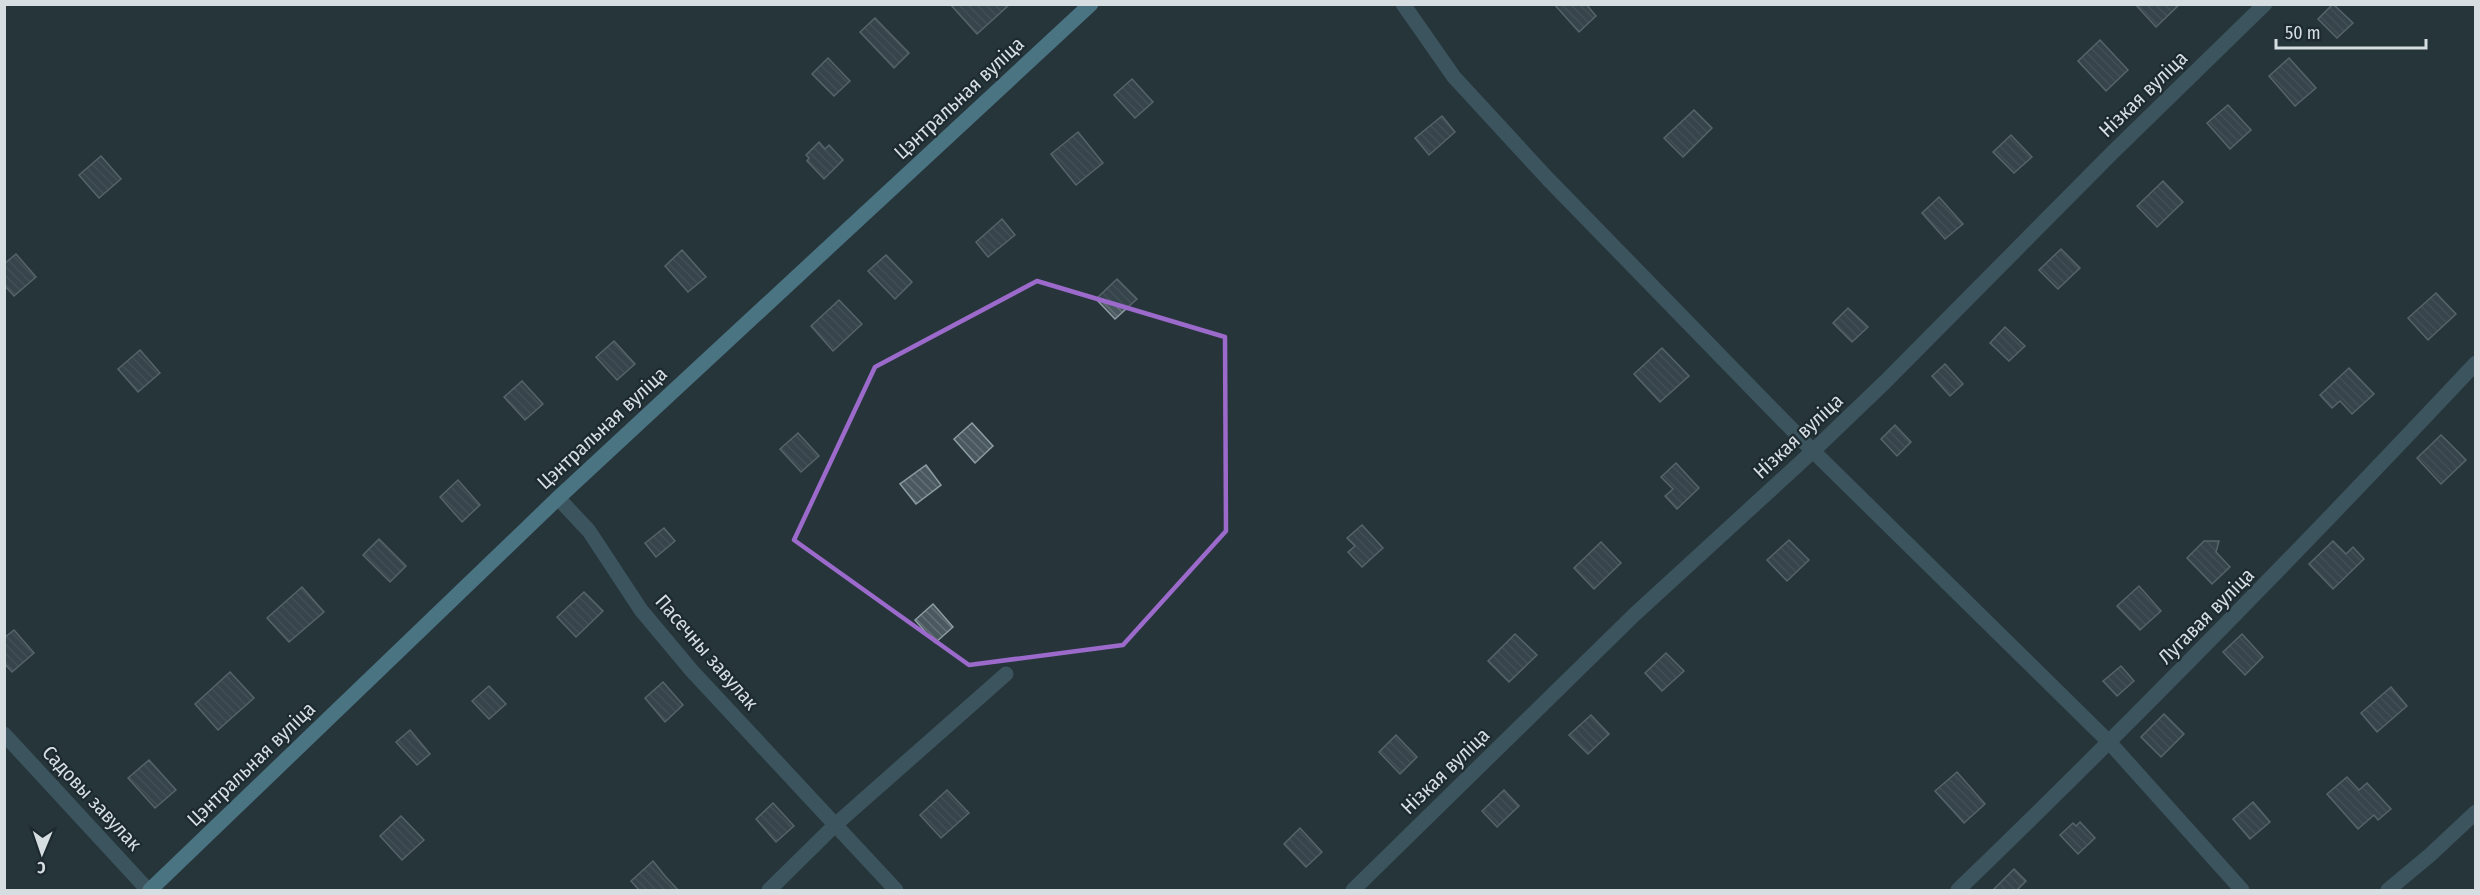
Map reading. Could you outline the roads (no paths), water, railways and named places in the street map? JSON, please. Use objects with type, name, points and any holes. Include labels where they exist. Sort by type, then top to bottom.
[{"type":"main road","name":"Цэнтральная вуліца","points":[[149,891],[558,498],[1091,4]]},
{"type":"street","points":[[1403,4],[1454,76],[1548,179],[1813,451],[2110,743],[2242,891]]},
{"type":"street","name":"Нізкая вуліца","points":[[1353,891],[1634,615],[1813,451],[2265,4]]},
{"type":"street","name":"Лугавая вуліца","points":[[1958,891],[2110,743],[2280,571],[2475,363]]},
{"type":"street","name":"Пасечны завулак","points":[[558,498],[589,531],[641,610],[686,663],[896,891]]},
{"type":"street","points":[[769,891],[835,825],[1006,674]]},
{"type":"street","name":"Садовы завулак","points":[[4,734],[149,891]]},
{"type":"street","points":[[2388,891],[2475,812]]}]
